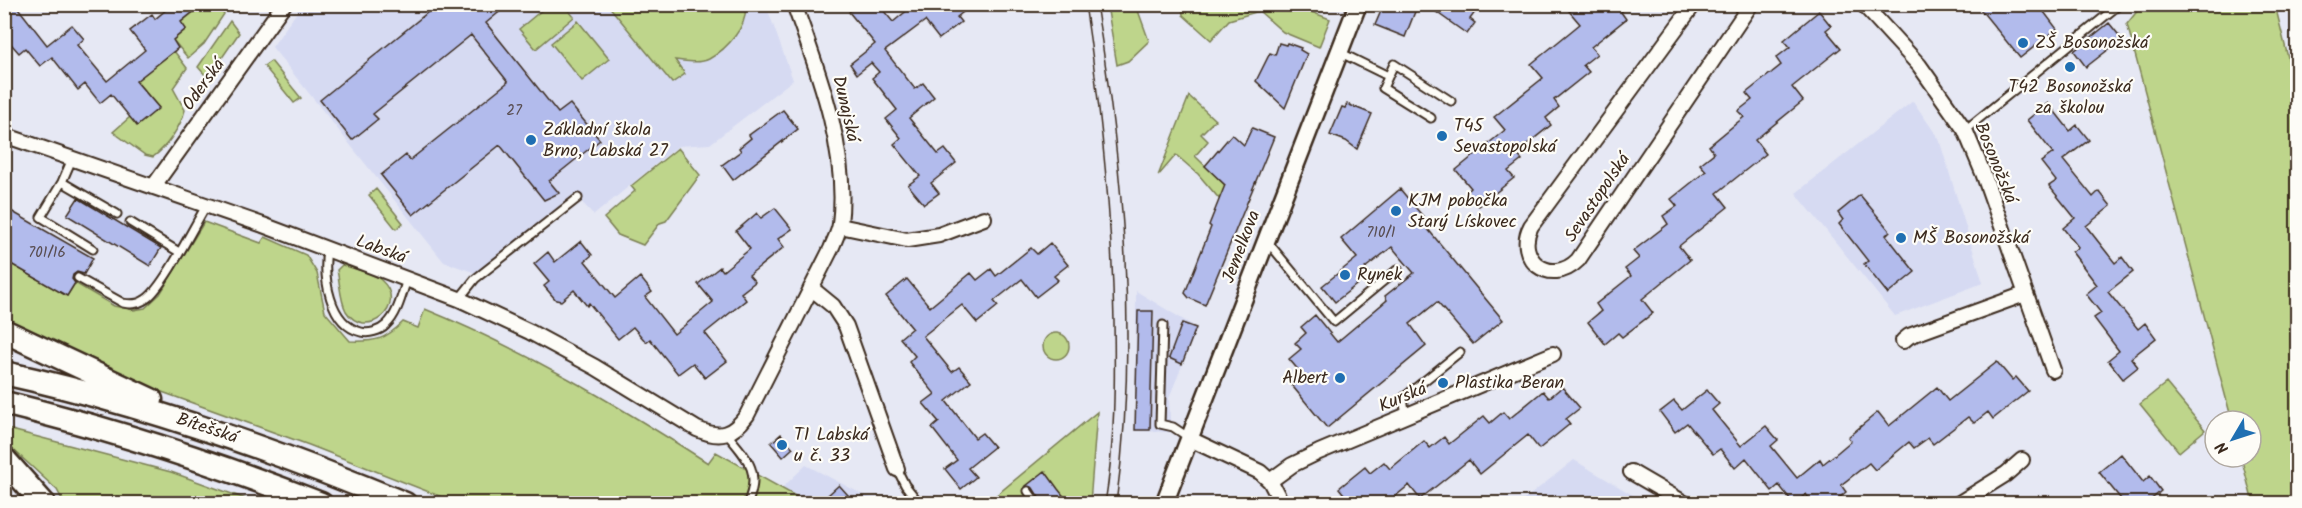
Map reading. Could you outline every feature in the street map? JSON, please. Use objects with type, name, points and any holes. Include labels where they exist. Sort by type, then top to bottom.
[{"type":"highway","points":[[4,331],[100,377],[254,444]]},
{"type":"highway","name":"Bítešská","points":[[4,373],[45,382],[165,416],[254,444],[405,504]]},
{"type":"highway","name":"Bítešská","points":[[4,403],[159,446],[227,468],[321,504]]},
{"type":"highway","points":[[4,459],[44,504]]},
{"type":"street","name":"Oderská","points":[[153,187],[284,4]]},
{"type":"street","name":"Dunajská","points":[[727,434],[747,415],[840,226],[839,167],[827,98],[794,4]]},
{"type":"street","name":"Jemelkova","points":[[1164,504],[1358,4]]},
{"type":"street","name":"Sevastopolská","points":[[1694,4],[1531,226],[1527,248],[1537,265],[1547,271],[1563,270],[1578,260],[1751,4]]},
{"type":"street","name":"Bosonožská","points":[[1863,4],[1919,65],[1965,130],[1983,173],[2053,370]]},
{"type":"street","name":"Labská","points":[[4,135],[459,299],[530,332],[585,362],[696,429],[709,434],[727,434]]},
{"type":"street","points":[[840,226],[892,238],[915,239],[939,235],[984,218]]},
{"type":"street","points":[[811,288],[833,306],[846,326],[897,469]]},
{"type":"street","points":[[1903,341],[1909,336],[2025,294]]},
{"type":"street","name":"Kurská","points":[[1270,481],[1304,459],[1553,354]]},
{"type":"street","points":[[1190,439],[1250,467],[1270,481],[1282,504]]},
{"type":"street","points":[[1958,504],[2006,474],[2022,460]]},
{"type":"street","points":[[1631,472],[1686,504]]},
{"type":"lane","points":[[1965,130],[2120,4]]},
{"type":"lane","points":[[1339,52],[1388,76]]},
{"type":"lane","points":[[1431,118],[1383,88],[1394,64],[1451,101]]},
{"type":"lane","points":[[72,159],[62,182],[40,218],[93,249]]},
{"type":"lane","points":[[62,182],[117,214]]},
{"type":"lane","points":[[459,299],[476,279],[578,198]]},
{"type":"lane","points":[[78,278],[127,304],[147,299],[154,292],[206,206]]},
{"type":"lane","points":[[130,222],[179,252]]},
{"type":"lane","points":[[1266,240],[1334,322],[1398,269]]},
{"type":"lane","points":[[327,250],[326,270],[332,303],[342,322],[351,329],[364,333],[375,332],[386,325],[394,314],[407,279]]},
{"type":"lane","points":[[1163,325],[1160,424],[1173,428],[1190,439]]},
{"type":"lane","points":[[1406,416],[1403,398],[1460,352]]},
{"type":"lane","points":[[727,434],[751,467],[754,487],[747,504]]},
{"type":"lane","points":[[897,469],[905,485],[920,504]]},
{"type":"lane","points":[[1028,491],[1038,504]]},
{"type":"shaded area","name":"Základní škola Brno, Labská 27","points":[[302,5],[766,5],[793,80],[710,144],[678,146],[594,215],[574,194],[476,273],[444,262],[272,47]]},
{"type":"shaded area","name":"MŠ Bosonožská","points":[[1913,101],[1939,139],[1983,283],[1895,316],[1796,193]]},
{"type":"shaded area","points":[[1136,291],[1197,328],[1169,398],[1170,420],[1175,423],[1171,432],[1135,431]]},
{"type":"shaded area","points":[[1574,460],[1646,503],[1520,503]]},
{"type":"shaded area","points":[[806,465],[879,503],[808,503],[781,489]]},
{"type":"green space","points":[[203,5],[217,5],[224,14],[204,44],[188,58],[173,40],[186,29],[181,22]]},
{"type":"green space","points":[[548,5],[564,5],[574,17],[536,49],[519,29]]},
{"type":"green space","points":[[608,5],[745,5],[745,13],[744,20],[735,36],[716,55],[701,61],[675,60],[685,74],[672,83]]},
{"type":"green space","points":[[1107,5],[1136,5],[1149,41],[1128,61],[1117,65]]},
{"type":"green space","points":[[1182,5],[1293,5],[1330,19],[1319,47],[1283,32],[1259,11],[1229,20],[1211,40],[1183,15]]},
{"type":"green space","points":[[2142,5],[2275,5],[2297,94],[2297,503],[2253,503],[2244,469],[2263,469],[2263,409],[2229,409],[2127,24]]},
{"type":"green space","points":[[230,21],[239,33],[208,78],[198,67]]},
{"type":"green space","points":[[578,21],[609,59],[582,81],[551,43]]},
{"type":"green space","points":[[174,51],[187,68],[173,88],[185,110],[173,136],[153,157],[145,155],[113,132],[130,117],[138,125],[159,108],[136,81]]},
{"type":"green space","points":[[271,61],[301,98],[294,103],[264,66]]},
{"type":"green space","points":[[1189,96],[1215,120],[1201,134],[1208,141],[1195,156],[1228,188],[1222,202],[1198,174],[1176,155],[1158,176]]},
{"type":"green space","points":[[678,148],[700,175],[666,221],[660,223],[643,245],[618,235],[604,218],[635,191],[631,186]]},
{"type":"green space","points":[[376,189],[403,223],[396,229],[369,195]]},
{"type":"green space","points":[[204,222],[261,243],[265,237],[306,255],[317,273],[325,312],[350,341],[379,339],[391,333],[403,322],[418,328],[425,309],[498,342],[570,379],[708,463],[716,452],[808,503],[457,503],[309,445],[126,379],[5,322],[4,260],[67,296],[75,283],[114,306],[134,310],[145,308],[160,294]]},
{"type":"green space","points":[[342,265],[377,277],[389,290],[388,309],[382,317],[373,322],[364,323],[354,320],[346,311],[341,297],[337,270]]},
{"type":"green space","points":[[1056,333],[1065,337],[1069,346],[1065,355],[1056,359],[1047,355],[1043,346],[1047,337]]},
{"type":"green space","points":[[2166,383],[2203,428],[2203,432],[2179,452],[2140,404]]},
{"type":"green space","points":[[1097,412],[1090,503],[987,503]]},
{"type":"green space","points":[[4,428],[171,472],[257,503],[64,503],[57,490],[5,442]]},
{"type":"building","points":[[4,4],[15,4],[47,45],[72,25],[84,39],[77,45],[107,81],[145,50],[130,31],[152,14],[155,19],[173,4],[203,4],[181,22],[186,29],[173,40],[178,48],[136,81],[159,108],[137,126],[111,94],[100,103],[85,84],[78,90],[52,57],[40,66],[25,48],[19,53],[4,36]]},
{"type":"building","points":[[438,4],[509,4],[486,23],[558,113],[570,104],[600,140],[549,181],[559,193],[544,200],[500,145],[413,215],[381,175],[406,155],[410,160],[508,82],[471,35],[373,114],[378,119],[352,140],[320,100]]},
{"type":"building","points":[[858,4],[878,4],[893,22],[915,4],[973,4],[957,17],[961,22],[939,39],[925,21],[885,51],[915,89],[923,83],[934,97],[909,118],[938,154],[945,149],[956,163],[931,183],[939,193],[924,204],[908,185],[920,176],[894,144],[901,138],[886,119],[897,110],[872,78],[879,72],[871,63],[857,74],[850,64],[875,44],[849,12]]},
{"type":"building","points":[[1384,4],[1418,4],[1405,37],[1375,25]]},
{"type":"building","points":[[1425,4],[1481,4],[1470,19],[1475,23],[1467,34]]},
{"type":"building","points":[[1577,4],[1630,4],[1621,12],[1626,19],[1591,47],[1597,54],[1583,65],[1589,72],[1554,100],[1559,107],[1546,118],[1551,125],[1516,153],[1522,160],[1508,171],[1514,178],[1479,206],[1467,192],[1471,188],[1456,170],[1505,130],[1494,117],[1543,78],[1531,64],[1580,24],[1569,11]]},
{"type":"building","name":"ZŠ Bosonožská","points":[[1976,4],[2038,4],[2057,29],[2020,58]]},
{"type":"building","points":[[1819,11],[1831,26],[1826,30],[1841,48],[1792,87],[1803,101],[1755,140],[1766,154],[1717,193],[1728,207],[1679,246],[1690,260],[1642,299],[1653,313],[1622,337],[1618,333],[1605,344],[1588,322],[1601,311],[1596,304],[1631,276],[1625,269],[1639,258],[1633,251],[1668,224],[1663,216],[1677,206],[1671,199],[1706,171],[1700,164],[1714,153],[1709,146],[1744,117],[1738,111],[1752,100],[1746,93],[1781,65],[1776,58],[1790,47],[1784,40]]},
{"type":"building","points":[[2109,23],[2122,39],[2086,67],[2074,51]]},
{"type":"building","points":[[1279,43],[1301,48],[1300,50],[1307,54],[1285,108],[1256,81],[1270,53],[1275,55]]},
{"type":"building","points":[[2048,103],[2070,131],[2077,125],[2089,140],[2063,160],[2093,197],[2099,191],[2111,206],[2086,226],[2115,263],[2122,257],[2133,272],[2108,292],[2138,329],[2145,323],[2156,338],[2131,358],[2138,367],[2123,379],[2108,360],[2119,351],[2094,318],[2101,313],[2086,294],[2097,285],[2072,252],[2078,247],[2063,228],[2075,218],[2049,186],[2056,181],[2041,162],[2053,153],[2027,120]]},
{"type":"building","points":[[1347,104],[1372,114],[1357,149],[1346,141],[1330,135],[1342,107],[1345,108]]},
{"type":"building","points":[[783,110],[798,129],[733,180],[722,165],[741,151],[739,148],[751,138],[749,135]]},
{"type":"building","points":[[1252,128],[1274,137],[1205,305],[1189,298],[1185,293],[1225,185],[1205,166],[1232,134],[1244,145]]},
{"type":"building","points":[[1400,189],[1425,219],[1422,222],[1503,320],[1473,344],[1437,302],[1410,324],[1426,346],[1327,428],[1289,382],[1300,372],[1289,359],[1301,349],[1295,343],[1306,333],[1301,327],[1315,315],[1337,342],[1387,300],[1385,296],[1414,273],[1392,247],[1365,268],[1370,274],[1335,302],[1322,286],[1357,258],[1341,239]]},
{"type":"building","points":[[1860,195],[1890,231],[1886,235],[1915,272],[1888,294],[1864,264],[1868,261],[1839,224],[1843,220],[1838,213]]},
{"type":"building","points":[[78,198],[161,248],[150,266],[67,215]]},
{"type":"building","points":[[4,207],[93,258],[84,274],[77,272],[73,275],[72,279],[75,283],[67,296],[4,260]]},
{"type":"building","points":[[775,208],[792,229],[778,239],[784,247],[749,275],[755,282],[741,293],[746,300],[705,333],[727,361],[705,378],[693,363],[678,374],[650,339],[646,342],[633,327],[618,339],[589,303],[587,306],[574,290],[561,301],[556,300],[544,286],[549,282],[534,264],[548,252],[555,262],[581,241],[592,255],[585,261],[615,298],[640,277],[652,292],[645,297],[674,334],[713,302],[698,284],[720,267],[723,271],[750,249],[736,231],[757,213],[761,218]]},
{"type":"building","points":[[1050,243],[1068,265],[1054,276],[1058,280],[1036,297],[1022,279],[994,301],[998,306],[977,323],[962,305],[923,336],[952,372],[959,367],[971,381],[946,401],[975,438],[982,433],[994,447],[968,468],[976,477],[961,489],[945,469],[957,460],[932,428],[939,422],[923,403],[935,394],[909,362],[915,356],[900,338],[912,328],[886,296],[907,279],[930,307],[971,273],[977,280],[991,269],[996,276],[1031,248],[1037,254]]},
{"type":"building","points":[[1138,311],[1153,311],[1150,430],[1135,430]]},
{"type":"building","points":[[1182,323],[1196,328],[1182,364],[1169,358]]},
{"type":"building","points":[[1997,362],[2012,380],[2016,377],[2028,391],[1993,419],[1988,412],[1974,423],[1968,417],[1933,444],[1928,438],[1914,448],[1909,442],[1875,470],[1869,463],[1841,485],[1846,492],[1832,504],[1813,504],[1806,494],[1794,504],[1779,485],[1772,491],[1746,458],[1735,468],[1720,449],[1713,454],[1687,423],[1675,432],[1660,412],[1674,401],[1682,410],[1707,390],[1719,404],[1712,410],[1741,446],[1766,426],[1778,440],[1771,446],[1797,478],[1820,459],[1823,464],[1838,452],[1851,441],[1848,437],[1878,412],[1889,426],[1937,387],[1948,401]]},
{"type":"building","points":[[1562,387],[1580,408],[1566,419],[1570,424],[1539,449],[1528,435],[1480,474],[1469,460],[1420,499],[1409,485],[1386,504],[1352,504],[1339,488],[1365,467],[1370,473],[1384,462],[1390,469],[1424,441],[1430,448],[1444,437],[1449,444],[1484,416],[1490,423],[1503,412],[1509,419],[1543,391],[1549,398]]},
{"type":"building","name":"T1 Labská u č. 33","points":[[781,434],[793,448],[783,457],[771,443]]},
{"type":"building","points":[[2121,454],[2143,482],[2150,476],[2161,491],[2146,504],[2125,504],[2099,472]]},
{"type":"building","points":[[1045,471],[1070,504],[1043,504],[1033,488],[1026,486]]},
{"type":"building","points":[[839,485],[856,504],[836,504],[828,495]]},
{"type":"tram line","points":[[1085,4],[1105,163],[1113,282],[1114,413],[1105,504]]},
{"type":"tram line","points":[[1096,4],[1114,128],[1125,253],[1126,379],[1123,442],[1116,504]]},
{"type":"place","name":"ZŠ Bosonožská","points":[[2023,43]]},
{"type":"place","name":"T42 Bosonožská za školou","points":[[2070,67]]},
{"type":"place","name":"T45 Sevastopolská","points":[[1442,136]]},
{"type":"place","name":"Základní škola Brno, Labská 27","points":[[531,140]]},
{"type":"place","name":"KJM pobočka Starý Lískovec","points":[[1396,211]]},
{"type":"place","name":"MŠ Bosonožská","points":[[1901,238]]},
{"type":"place","name":"Rynek","points":[[1345,275]]},
{"type":"place","name":"Albert","points":[[1340,378]]},
{"type":"place","name":"Plastika Beran","points":[[1443,383]]},
{"type":"place","name":"T1 Labská u č. 33","points":[[782,445]]}]
